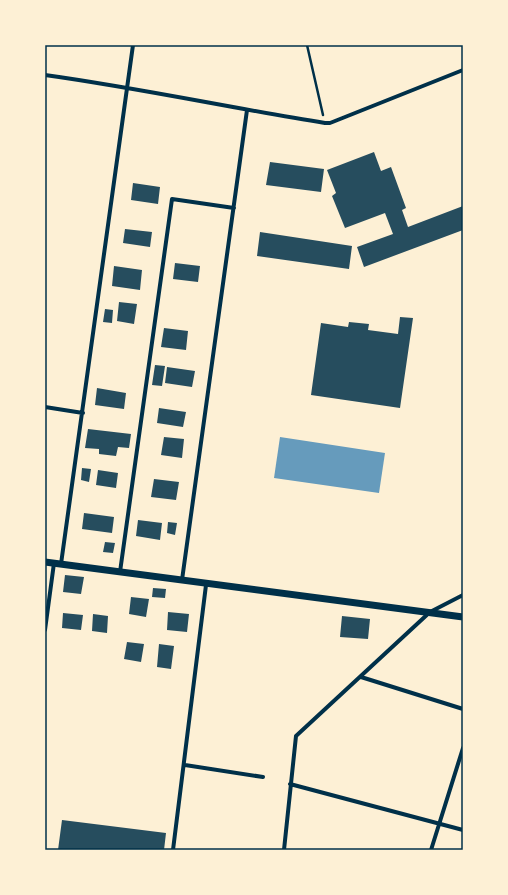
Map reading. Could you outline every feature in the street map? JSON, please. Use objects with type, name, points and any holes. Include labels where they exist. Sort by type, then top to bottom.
[{"type":"street","points":[[62,564],[133,45]]},
{"type":"street","points":[[45,75],[127,86],[247,110],[330,123],[463,70]]},
{"type":"street","points":[[182,580],[247,110]]},
{"type":"street","points":[[120,572],[172,199],[234,208]]},
{"type":"street","points":[[45,407],[83,413]]},
{"type":"street","points":[[45,562],[182,580],[206,585],[463,617]]},
{"type":"street","points":[[45,630],[54,564]]},
{"type":"street","points":[[173,850],[185,765],[206,585]]},
{"type":"street","points":[[284,850],[296,736],[430,612],[463,595]]},
{"type":"street","points":[[361,677],[463,709]]},
{"type":"street","points":[[431,850],[463,748]]},
{"type":"street","points":[[185,765],[263,777]]},
{"type":"street","points":[[290,784],[463,830]]},
{"type":"path","points":[[307,45],[325,123]]},
{"type":"water","points":[[280,437],[385,453],[379,493],[274,478]]},
{"type":"building","points":[[374,152],[381,171],[391,167],[406,208],[402,210],[408,227],[463,206],[463,230],[364,267],[357,247],[393,234],[385,213],[345,228],[332,196],[336,193],[327,170]]},
{"type":"building","points":[[270,162],[324,169],[321,192],[266,185]]},
{"type":"building","points":[[133,183],[160,187],[158,204],[131,200]]},
{"type":"building","points":[[125,229],[152,232],[150,247],[123,243]]},
{"type":"building","points":[[260,232],[352,246],[349,269],[257,256]]},
{"type":"building","points":[[175,263],[200,266],[198,282],[173,279]]},
{"type":"building","points":[[114,266],[142,270],[140,290],[112,286]]},
{"type":"building","points":[[119,302],[137,304],[134,324],[117,321]]},
{"type":"building","points":[[105,309],[113,310],[112,323],[103,322]]},
{"type":"building","points":[[400,317],[413,318],[400,408],[311,395],[321,323],[348,327],[349,322],[369,324],[368,330],[398,334]]},
{"type":"building","points":[[164,328],[188,331],[186,350],[161,347]]},
{"type":"building","points":[[155,365],[165,366],[162,386],[152,385]]},
{"type":"building","points":[[167,367],[195,371],[192,387],[165,383]]},
{"type":"building","points":[[97,388],[126,393],[124,409],[95,405]]},
{"type":"building","points":[[159,408],[186,412],[183,427],[157,423]]},
{"type":"building","points":[[88,429],[131,434],[129,448],[118,447],[116,456],[99,454],[99,449],[85,448]]},
{"type":"building","points":[[164,437],[184,439],[182,458],[161,455]]},
{"type":"building","points":[[82,468],[91,469],[89,482],[81,480]]},
{"type":"building","points":[[98,470],[118,473],[116,488],[96,485]]},
{"type":"building","points":[[154,479],[179,482],[176,500],[151,497]]},
{"type":"building","points":[[84,513],[114,517],[112,533],[82,529]]},
{"type":"building","points":[[138,520],[162,523],[160,540],[136,536]]},
{"type":"building","points":[[168,522],[177,523],[175,535],[167,533]]},
{"type":"building","points":[[105,542],[115,543],[113,553],[103,552]]},
{"type":"building","points":[[65,575],[84,577],[81,594],[63,592]]},
{"type":"building","points":[[153,588],[166,589],[165,598],[152,597]]},
{"type":"building","points":[[131,597],[149,599],[146,617],[129,614]]},
{"type":"building","points":[[168,612],[189,614],[187,632],[167,630]]},
{"type":"building","points":[[63,613],[83,615],[81,630],[62,628]]},
{"type":"building","points":[[93,614],[108,616],[107,633],[92,631]]},
{"type":"building","points":[[342,616],[370,619],[368,639],[340,637]]},
{"type":"building","points":[[127,642],[144,644],[141,662],[124,659]]},
{"type":"building","points":[[159,644],[174,646],[171,669],[157,667]]},
{"type":"building","points":[[62,820],[166,833],[164,850],[58,850]]}]
